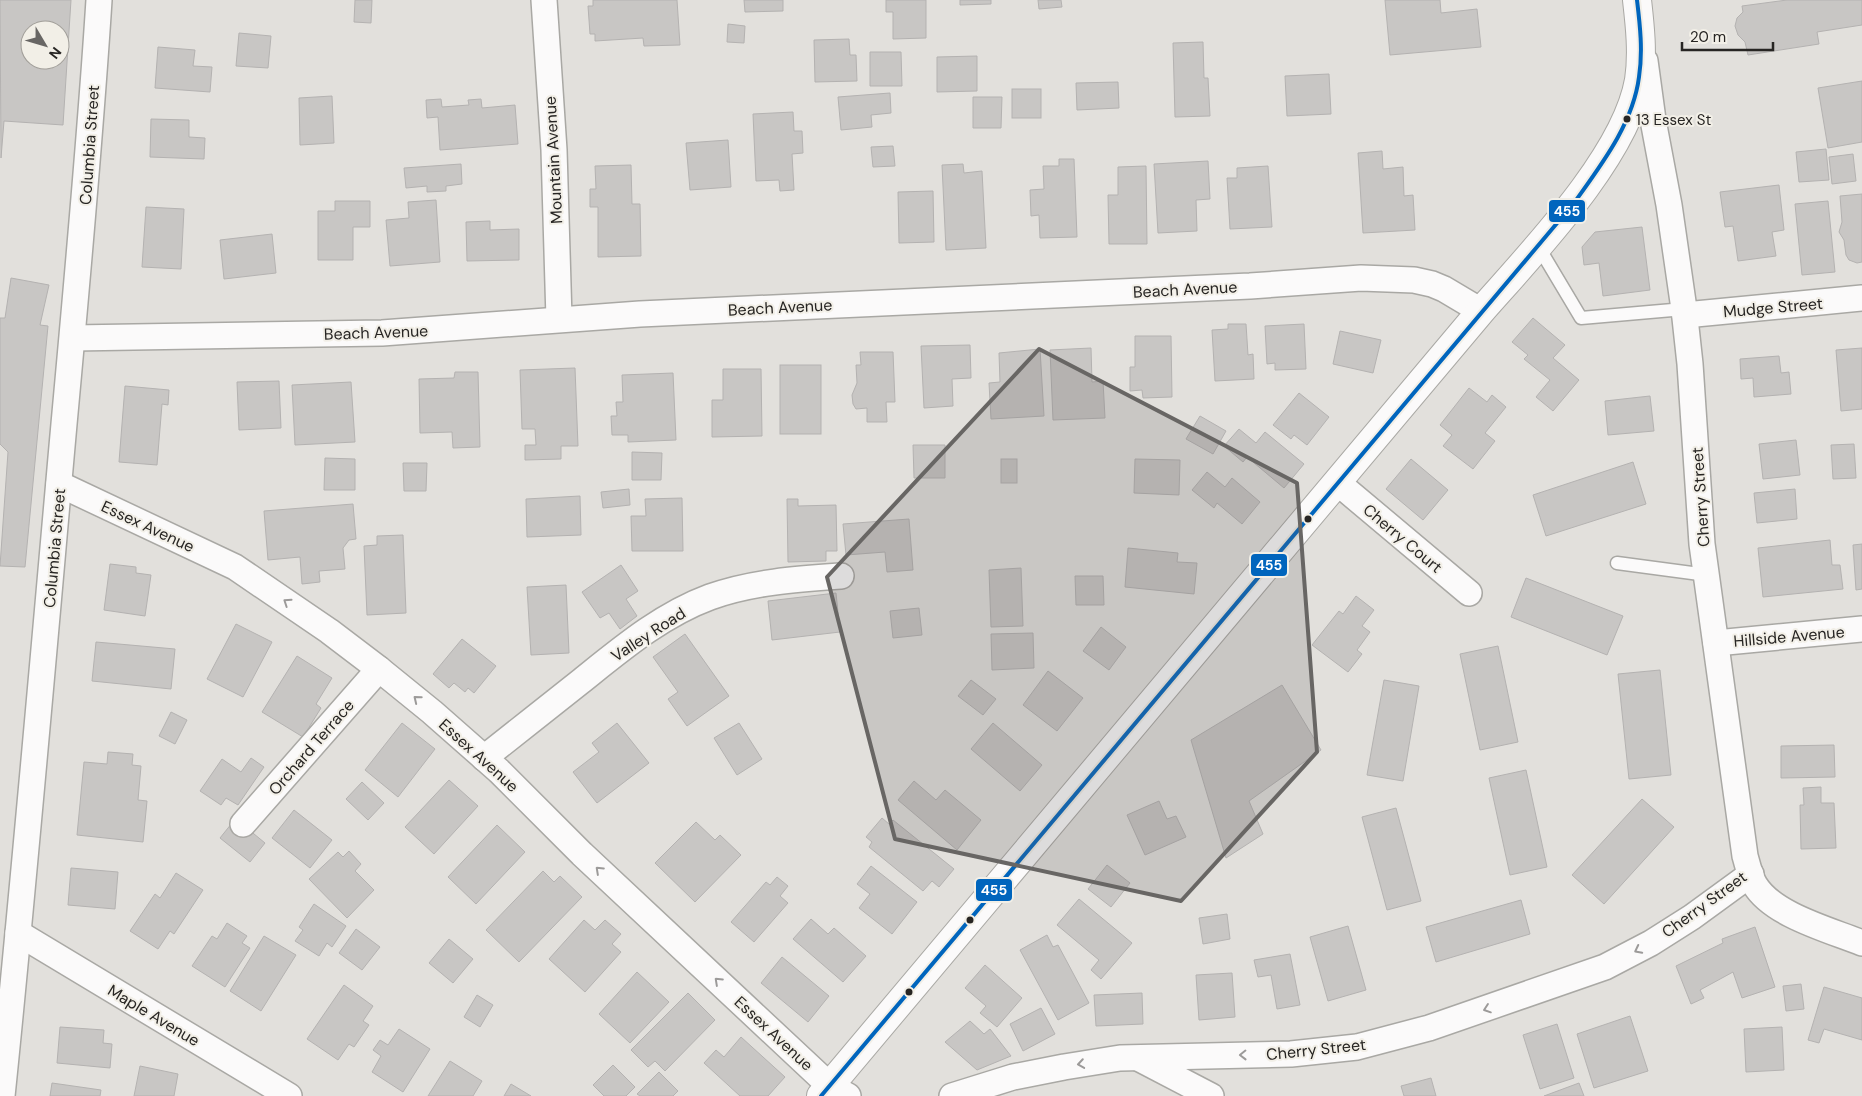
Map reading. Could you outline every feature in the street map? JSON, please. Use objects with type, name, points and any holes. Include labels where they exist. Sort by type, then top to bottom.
[{"type":"main road","points":[[833,1093],[1338,483],[1538,246],[1592,178],[1615,140],[1629,111],[1639,81],[1641,56],[1637,0]]},
{"type":"street","name":"Columbia Street","points":[[2,1096],[73,338],[100,0]]},
{"type":"street","name":"Mountain Avenue","points":[[544,0],[554,150],[559,319]]},
{"type":"street","name":"Cherry Street","points":[[952,1096],[1013,1077],[1055,1068],[1120,1058],[1301,1053],[1357,1047],[1429,1028],[1605,967],[1651,943],[1751,874],[1745,856],[1702,544],[1690,364],[1684,312],[1669,205],[1653,120],[1640,27]]},
{"type":"street","name":"Beach Avenue","points":[[73,338],[382,333],[659,313],[1240,286],[1361,278],[1414,280],[1432,284],[1444,289],[1481,312]]},
{"type":"street","name":"Mudge Street","points":[[1684,312],[1862,298]]},
{"type":"street","name":"Cherry Court","points":[[1338,483],[1469,593]]},
{"type":"street","name":"Essex Avenue","points":[[59,484],[235,567],[329,631],[378,669],[432,712],[484,758],[833,1093]]},
{"type":"street","name":"Valley Road","points":[[484,758],[628,643],[671,615],[709,598],[744,587],[783,580],[841,576]]},
{"type":"street","name":"Hillside Avenue","points":[[1716,643],[1862,629]]},
{"type":"street","name":"Orchard Terrace","points":[[243,824],[378,669]]},
{"type":"street","points":[[1751,874],[1755,885],[1772,904],[1862,943]]},
{"type":"street","name":"Maple Avenue","points":[[18,933],[289,1096]]},
{"type":"street","points":[[1137,1058],[1211,1096]]},
{"type":"lane","points":[[1538,246],[1582,318],[1684,312]]},
{"type":"lane","points":[[1617,563],[1707,575]]},
{"type":"highlighted area","points":[[1039,349],[1297,483],[1317,752],[1181,901],[895,839],[827,577]]},
{"type":"building","points":[[0,0],[71,0],[70,20],[20,20],[20,70],[67,70],[63,125],[4,121],[1,158]]},
{"type":"building","points":[[355,0],[372,0],[371,23],[354,22]]},
{"type":"building","points":[[593,0],[677,0],[680,45],[644,46],[643,38],[595,41],[595,34],[590,34],[588,6],[593,6]]},
{"type":"building","points":[[744,0],[783,0],[783,11],[745,12]]},
{"type":"building","points":[[886,0],[926,0],[926,38],[893,39],[893,12],[886,12]]},
{"type":"building","points":[[960,0],[991,0],[991,4],[960,5]]},
{"type":"building","points":[[1038,0],[1061,0],[1062,7],[1039,9]]},
{"type":"building","points":[[1385,0],[1440,0],[1441,13],[1477,9],[1481,47],[1390,55]]},
{"type":"building","points":[[1787,0],[1862,0],[1862,25],[1817,32],[1819,44],[1748,55],[1745,42],[1738,35],[1735,26],[1737,18],[1743,12],[1742,6]]},
{"type":"building","points":[[728,24],[745,26],[744,43],[727,42]]},
{"type":"building","points":[[239,33],[271,36],[268,68],[236,66]]},
{"type":"building","points":[[849,39],[850,55],[856,55],[857,81],[815,82],[814,40]]},
{"type":"building","points":[[1203,42],[1204,78],[1208,78],[1210,116],[1175,117],[1173,43]]},
{"type":"building","points":[[158,47],[195,50],[193,66],[212,67],[210,92],[155,88]]},
{"type":"building","points":[[870,52],[901,52],[902,86],[870,86]]},
{"type":"building","points":[[977,56],[977,91],[937,92],[937,57]]},
{"type":"building","points":[[1329,74],[1331,114],[1287,116],[1285,76]]},
{"type":"building","points":[[1862,81],[1862,142],[1828,148],[1818,88]]},
{"type":"building","points":[[1118,82],[1119,108],[1077,110],[1076,83]]},
{"type":"building","points":[[1012,89],[1041,89],[1041,118],[1012,118]]},
{"type":"building","points":[[890,93],[891,113],[871,115],[872,127],[841,130],[838,97]]},
{"type":"building","points":[[332,96],[334,143],[300,145],[299,98]]},
{"type":"building","points":[[973,97],[1002,97],[1001,128],[973,128]]},
{"type":"building","points":[[441,99],[442,107],[469,105],[468,100],[481,99],[482,108],[515,105],[518,144],[440,150],[438,117],[427,118],[426,100]]},
{"type":"building","points":[[793,112],[794,131],[802,131],[803,153],[792,154],[794,190],[780,191],[779,180],[756,181],[753,114]]},
{"type":"building","points":[[151,119],[189,120],[189,137],[205,138],[204,159],[150,157]]},
{"type":"building","points":[[728,140],[731,187],[690,190],[686,143]]},
{"type":"building","points":[[893,146],[895,166],[873,167],[871,147]]},
{"type":"building","points":[[1826,149],[1829,180],[1799,182],[1796,152]]},
{"type":"building","points":[[1382,151],[1383,169],[1403,167],[1404,196],[1413,195],[1415,230],[1363,233],[1358,153]]},
{"type":"building","points":[[1853,154],[1856,181],[1832,184],[1829,157]]},
{"type":"building","points":[[1059,159],[1074,159],[1077,237],[1040,238],[1039,215],[1031,216],[1030,190],[1044,189],[1043,166],[1059,166]]},
{"type":"building","points":[[1208,161],[1210,199],[1196,200],[1197,231],[1158,233],[1154,164]]},
{"type":"building","points":[[461,164],[462,184],[446,186],[446,191],[427,192],[427,186],[406,188],[404,168]]},
{"type":"building","points":[[963,164],[964,173],[982,171],[986,248],[946,250],[942,165]]},
{"type":"building","points":[[631,165],[632,204],[640,204],[641,256],[598,257],[598,207],[590,207],[590,189],[596,189],[595,166]]},
{"type":"building","points":[[1146,166],[1147,244],[1109,244],[1108,195],[1118,195],[1118,167]]},
{"type":"building","points":[[1268,166],[1272,227],[1230,229],[1227,178],[1237,178],[1237,168]]},
{"type":"building","points":[[1779,185],[1784,230],[1772,232],[1776,256],[1738,261],[1733,226],[1725,227],[1720,192]]},
{"type":"building","points":[[933,191],[934,242],[899,243],[898,192]]},
{"type":"building","points":[[1862,194],[1862,262],[1857,263],[1849,260],[1846,255],[1844,240],[1839,232],[1842,222],[1840,196]]},
{"type":"building","points":[[436,200],[440,262],[390,266],[386,220],[409,218],[408,202]]},
{"type":"building","points":[[335,201],[370,201],[370,227],[353,227],[353,260],[318,260],[318,211],[335,211]]},
{"type":"building","points":[[1828,201],[1835,272],[1802,275],[1795,204]]},
{"type":"building","points":[[146,207],[184,209],[181,269],[142,267]]},
{"type":"building","points":[[490,221],[490,230],[519,229],[519,260],[467,261],[466,222]]},
{"type":"building","points":[[1642,227],[1650,290],[1603,296],[1599,263],[1584,265],[1582,247],[1595,232]]},
{"type":"building","points":[[272,234],[276,273],[224,279],[220,240]]},
{"type":"building","points":[[11,278],[49,285],[40,325],[48,326],[25,567],[0,566],[8,452],[0,444],[0,318],[5,318]]},
{"type":"building","points":[[1533,318],[1565,345],[1553,358],[1579,380],[1553,411],[1536,397],[1550,380],[1524,359],[1528,355],[1512,342]]},
{"type":"building","points":[[1228,324],[1246,324],[1248,355],[1253,354],[1254,379],[1215,381],[1212,330],[1228,329]]},
{"type":"building","points":[[1304,324],[1306,369],[1275,370],[1275,363],[1267,364],[1265,326]]},
{"type":"building","points":[[1340,331],[1381,340],[1373,373],[1333,364]]},
{"type":"building","points":[[1135,336],[1171,336],[1172,397],[1143,398],[1142,390],[1130,391],[1130,367],[1135,367]]},
{"type":"building","points":[[970,345],[971,378],[952,379],[953,406],[924,408],[921,346]]},
{"type":"building","points":[[1091,348],[1092,382],[1103,381],[1105,418],[1053,420],[1050,350]]},
{"type":"building","points":[[1862,348],[1862,409],[1841,411],[1836,350]]},
{"type":"building","points":[[1040,349],[1044,416],[991,419],[989,383],[1000,382],[999,353]]},
{"type":"building","points":[[860,352],[893,352],[895,402],[886,402],[887,422],[867,422],[867,408],[856,409],[853,404],[852,395],[857,383],[856,365],[861,365]]},
{"type":"building","points":[[1779,356],[1781,373],[1789,372],[1791,394],[1754,397],[1753,378],[1741,379],[1740,359]]},
{"type":"building","points":[[780,365],[821,365],[821,434],[780,434]]},
{"type":"building","points":[[575,368],[578,446],[561,446],[561,459],[525,460],[525,445],[536,445],[535,429],[522,429],[520,370]]},
{"type":"building","points":[[723,369],[761,369],[762,436],[712,437],[712,400],[723,400]]},
{"type":"building","points":[[455,372],[478,372],[480,447],[453,448],[452,432],[420,433],[419,379],[454,378]]},
{"type":"building","points":[[673,373],[676,440],[628,442],[628,435],[612,435],[611,416],[617,416],[616,402],[623,402],[622,375]]},
{"type":"building","points":[[279,381],[281,428],[239,430],[237,382]]},
{"type":"building","points":[[351,382],[355,442],[295,445],[292,385]]},
{"type":"building","points":[[125,386],[169,390],[168,405],[162,404],[157,465],[119,462]]},
{"type":"building","points":[[1469,388],[1487,402],[1492,395],[1506,407],[1485,433],[1495,441],[1473,469],[1443,446],[1452,435],[1440,425]]},
{"type":"building","points":[[1299,393],[1329,417],[1307,445],[1294,435],[1291,439],[1273,425]]},
{"type":"building","points":[[1650,396],[1654,431],[1608,435],[1605,401]]},
{"type":"building","points":[[1200,416],[1226,431],[1213,454],[1186,439]]},
{"type":"building","points":[[1239,429],[1256,443],[1265,432],[1304,464],[1284,488],[1247,457],[1243,462],[1224,446]]},
{"type":"building","points":[[1796,440],[1800,475],[1763,479],[1759,444]]},
{"type":"building","points":[[1854,444],[1856,478],[1833,479],[1831,445]]},
{"type":"building","points":[[913,445],[945,445],[945,478],[914,478]]},
{"type":"building","points":[[632,452],[662,453],[661,480],[632,480]]},
{"type":"building","points":[[325,458],[355,459],[355,490],[324,490]]},
{"type":"building","points":[[1001,459],[1017,459],[1017,483],[1001,483]]},
{"type":"building","points":[[1135,459],[1180,460],[1179,495],[1134,493]]},
{"type":"building","points":[[1411,459],[1448,490],[1423,520],[1386,489]]},
{"type":"building","points":[[1633,462],[1646,504],[1546,536],[1533,495]]},
{"type":"building","points":[[403,463],[427,463],[426,491],[404,491]]},
{"type":"building","points":[[1207,472],[1225,487],[1232,478],[1260,502],[1242,524],[1217,503],[1214,508],[1192,490]]},
{"type":"building","points":[[629,489],[630,505],[603,508],[601,492]]},
{"type":"building","points":[[1795,489],[1797,519],[1757,523],[1754,493]]},
{"type":"building","points":[[580,496],[581,535],[527,537],[526,499]]},
{"type":"building","points":[[682,498],[683,551],[632,551],[631,516],[646,516],[645,499]]},
{"type":"building","points":[[787,499],[798,499],[798,506],[836,505],[837,551],[826,551],[826,561],[788,562]]},
{"type":"building","points":[[353,504],[356,539],[349,540],[343,548],[345,569],[319,571],[320,582],[302,584],[300,557],[268,560],[264,511]]},
{"type":"building","points":[[909,519],[913,570],[887,572],[885,552],[846,555],[843,524]]},
{"type":"building","points":[[403,535],[406,613],[367,615],[364,546],[377,545],[377,536]]},
{"type":"building","points":[[1830,540],[1832,565],[1840,565],[1843,589],[1763,597],[1758,548]]},
{"type":"building","points":[[1862,544],[1862,589],[1856,590],[1853,545]]},
{"type":"building","points":[[1128,548],[1178,553],[1177,562],[1197,563],[1194,594],[1125,587]]},
{"type":"building","points":[[110,564],[136,567],[136,573],[151,575],[145,616],[104,610]]},
{"type":"building","points":[[621,565],[638,591],[626,599],[637,616],[620,629],[609,613],[600,618],[582,592]]},
{"type":"building","points":[[1021,568],[1023,626],[991,627],[989,570]]},
{"type":"building","points":[[1075,576],[1103,576],[1104,605],[1076,605]]},
{"type":"building","points":[[1526,578],[1623,616],[1607,655],[1511,617]]},
{"type":"building","points":[[566,585],[569,653],[531,655],[527,587]]},
{"type":"building","points":[[836,593],[840,632],[772,640],[768,601]]},
{"type":"building","points":[[1356,596],[1374,610],[1362,626],[1370,632],[1357,650],[1362,654],[1348,672],[1312,645],[1339,611],[1343,614]]},
{"type":"building","points":[[919,608],[922,635],[893,638],[890,611]]},
{"type":"building","points":[[236,624],[272,642],[243,697],[207,679]]},
{"type":"building","points":[[1101,627],[1126,647],[1109,670],[1083,651]]},
{"type":"building","points":[[1033,633],[1034,668],[992,670],[991,634]]},
{"type":"building","points":[[685,634],[729,696],[687,726],[668,699],[678,692],[653,657]]},
{"type":"building","points":[[462,639],[496,666],[474,693],[468,688],[465,692],[454,683],[449,688],[433,674]]},
{"type":"building","points":[[96,642],[175,649],[171,689],[92,681]]},
{"type":"building","points":[[1498,646],[1518,742],[1480,750],[1460,654]]},
{"type":"building","points":[[297,656],[332,678],[316,704],[321,708],[303,737],[262,712]]},
{"type":"building","points":[[1660,670],[1671,775],[1629,779],[1618,674]]},
{"type":"building","points":[[1048,671],[1083,698],[1057,731],[1023,705]]},
{"type":"building","points":[[971,680],[996,699],[983,715],[958,696]]},
{"type":"building","points":[[1384,680],[1419,686],[1403,781],[1367,775]]},
{"type":"building","points":[[1282,685],[1321,750],[1249,801],[1263,834],[1226,858],[1191,740]]},
{"type":"building","points":[[171,712],[187,720],[175,744],[159,736]]},
{"type":"building","points":[[402,723],[435,749],[398,797],[365,770]]},
{"type":"building","points":[[617,723],[649,763],[597,803],[573,772],[599,752],[592,743]]},
{"type":"building","points":[[739,723],[762,759],[737,775],[714,738]]},
{"type":"building","points":[[993,723],[1042,765],[1020,791],[971,749]]},
{"type":"building","points":[[1834,745],[1835,777],[1781,778],[1781,746]]},
{"type":"building","points":[[108,752],[133,754],[132,765],[141,766],[138,800],[147,801],[143,842],[77,835],[84,762],[107,764]]},
{"type":"building","points":[[251,758],[264,767],[238,805],[226,798],[221,805],[200,791],[222,759],[241,772]]},
{"type":"building","points":[[1526,770],[1547,867],[1510,875],[1489,778]]},
{"type":"building","points":[[449,780],[478,806],[434,854],[405,827]]},
{"type":"building","points":[[914,781],[936,800],[945,790],[981,820],[957,850],[898,800]]},
{"type":"building","points":[[362,782],[384,803],[368,820],[346,799]]},
{"type":"building","points":[[1821,787],[1821,803],[1834,803],[1836,848],[1801,849],[1800,805],[1804,805],[1803,788]]},
{"type":"building","points":[[1642,799],[1674,827],[1604,904],[1572,875]]},
{"type":"building","points":[[1159,801],[1167,819],[1176,816],[1186,837],[1145,855],[1127,815]]},
{"type":"building","points":[[1396,808],[1421,901],[1387,910],[1362,817]]},
{"type":"building","points":[[294,810],[332,840],[310,868],[272,838]]},
{"type":"building","points":[[882,818],[889,824],[893,820],[954,869],[939,887],[932,881],[923,891],[869,847],[872,842],[866,837]]},
{"type":"building","points":[[696,822],[715,840],[720,835],[741,855],[695,902],[655,863]]},
{"type":"building","points":[[232,823],[248,829],[265,843],[250,862],[220,838]]},
{"type":"building","points":[[497,825],[525,852],[476,904],[448,877]]},
{"type":"building","points":[[349,851],[361,864],[355,871],[374,890],[347,918],[309,879],[338,852],[343,857]]},
{"type":"building","points":[[1107,865],[1130,883],[1111,907],[1088,889]]},
{"type":"building","points":[[871,866],[917,902],[892,934],[859,908],[870,894],[857,884]]},
{"type":"building","points":[[71,868],[118,872],[115,909],[68,905]]},
{"type":"building","points":[[543,871],[554,882],[560,876],[582,897],[519,962],[486,930]]},
{"type":"building","points":[[176,873],[203,890],[174,934],[170,931],[158,949],[130,931],[155,894],[160,898]]},
{"type":"building","points":[[777,877],[788,886],[780,896],[788,903],[754,942],[731,922],[766,882],[770,885]]},
{"type":"building","points":[[1079,899],[1132,943],[1101,979],[1091,970],[1099,960],[1057,925]]},
{"type":"building","points":[[1521,900],[1530,934],[1436,962],[1426,927]]},
{"type":"building","points":[[314,904],[346,926],[332,947],[327,943],[319,956],[295,941],[303,930],[299,927]]},
{"type":"building","points":[[1227,914],[1230,939],[1203,944],[1199,918]]},
{"type":"building","points":[[811,919],[828,934],[834,928],[866,956],[843,982],[793,939]]},
{"type":"building","points":[[584,920],[595,930],[605,920],[621,934],[612,944],[621,952],[585,992],[549,959]]},
{"type":"building","points":[[227,923],[247,936],[242,943],[250,948],[225,987],[192,966],[212,936],[217,939]]},
{"type":"building","points":[[1348,926],[1366,990],[1328,1001],[1310,937]]},
{"type":"building","points":[[1755,927],[1775,987],[1742,998],[1733,972],[1700,990],[1704,998],[1691,1004],[1676,966],[1723,943],[1722,939]]},
{"type":"building","points":[[356,929],[380,947],[362,970],[339,953]]},
{"type":"building","points":[[1047,935],[1053,947],[1058,945],[1089,1003],[1058,1020],[1020,950]]},
{"type":"building","points":[[264,936],[296,955],[261,1011],[230,991]]},
{"type":"building","points":[[449,939],[473,959],[453,983],[429,963]]},
{"type":"building","points":[[1290,954],[1300,1005],[1277,1009],[1271,975],[1258,977],[1254,960]]},
{"type":"building","points":[[782,957],[829,996],[808,1022],[761,983]]},
{"type":"building","points":[[985,965],[1022,998],[997,1027],[980,1013],[986,1006],[965,988]]},
{"type":"building","points":[[637,972],[669,1002],[630,1043],[599,1014]]},
{"type":"building","points":[[1232,973],[1235,1017],[1199,1020],[1196,975]]},
{"type":"building","points":[[1801,984],[1804,1009],[1786,1011],[1783,986]]},
{"type":"building","points":[[344,985],[373,1006],[363,1021],[369,1025],[354,1047],[349,1044],[338,1060],[307,1039]]},
{"type":"building","points":[[1824,987],[1862,998],[1862,1040],[1824,1029],[1819,1043],[1808,1040]]},
{"type":"building","points":[[688,993],[715,1020],[665,1071],[655,1061],[648,1067],[631,1050]]},
{"type":"building","points":[[1142,993],[1143,1024],[1096,1026],[1094,995]]},
{"type":"building","points":[[477,995],[493,1005],[480,1027],[464,1017]]},
{"type":"building","points":[[1041,1008],[1055,1034],[1023,1051],[1010,1024]]},
{"type":"building","points":[[1630,1016],[1648,1071],[1594,1088],[1577,1034]]},
{"type":"building","points":[[970,1021],[984,1034],[990,1029],[1011,1056],[977,1070],[945,1042]]},
{"type":"building","points":[[1557,1024],[1574,1078],[1540,1089],[1523,1035]]},
{"type":"building","points":[[60,1027],[104,1030],[103,1043],[112,1044],[110,1068],[57,1063]]},
{"type":"building","points":[[1782,1027],[1784,1070],[1746,1072],[1744,1029]]},
{"type":"building","points":[[399,1029],[430,1049],[403,1092],[372,1072],[381,1056],[373,1050],[380,1040],[388,1045]]},
{"type":"building","points":[[741,1037],[785,1077],[768,1096],[740,1096],[704,1063],[716,1050],[724,1057]]},
{"type":"building","points":[[450,1061],[482,1081],[473,1096],[428,1096]]},
{"type":"building","points":[[613,1065],[635,1087],[626,1096],[604,1096],[593,1085]]},
{"type":"building","points":[[140,1066],[178,1074],[174,1096],[134,1096]]},
{"type":"building","points":[[659,1072],[678,1091],[673,1096],[640,1096],[637,1094]]},
{"type":"building","points":[[1431,1078],[1436,1096],[1404,1096],[1401,1086]]},
{"type":"building","points":[[52,1083],[101,1090],[100,1096],[50,1096]]},
{"type":"building","points":[[1579,1083],[1584,1096],[1544,1096]]},
{"type":"building","points":[[511,1084],[531,1096],[504,1096]]},
{"type":"transit line","name":"455","points":[[821,1096],[1574,203],[1595,174],[1623,128],[1636,94],[1641,58],[1637,0]]},
{"type":"place","name":"13 Essex St","points":[[1627,119]]}]
